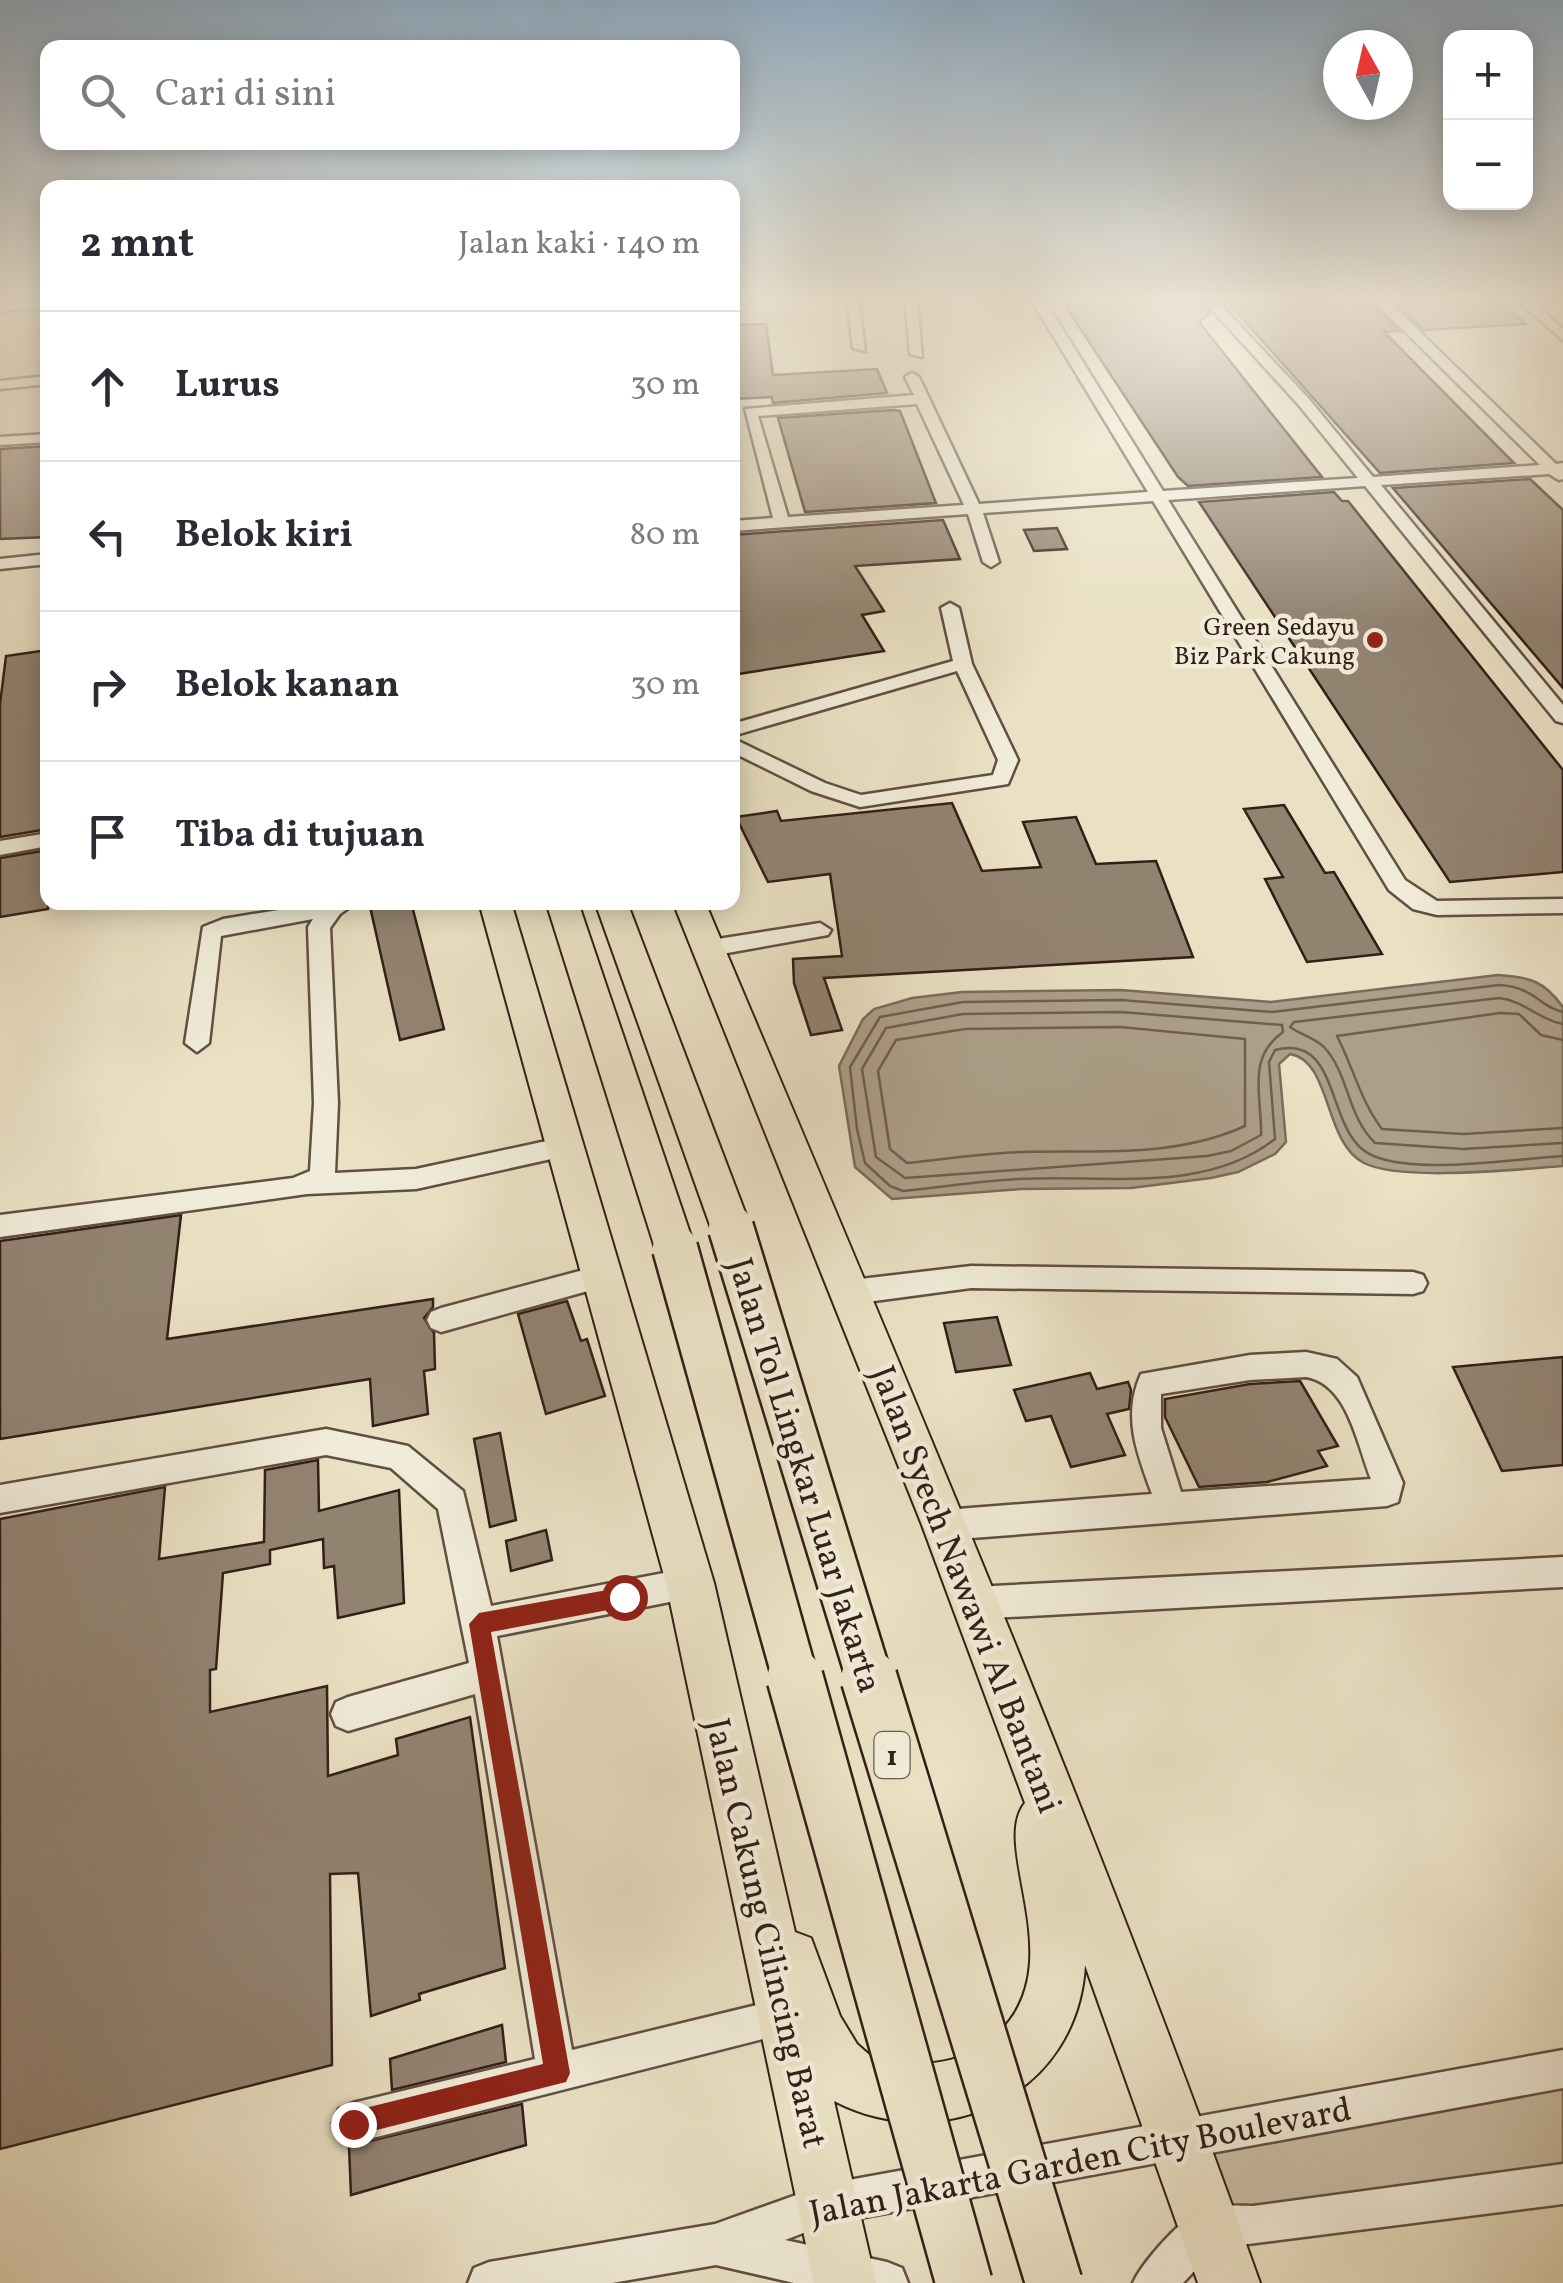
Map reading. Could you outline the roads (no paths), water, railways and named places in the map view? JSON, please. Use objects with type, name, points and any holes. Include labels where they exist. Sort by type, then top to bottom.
[{"type":"highway","points":[[497,910],[690,1583]]},
{"type":"highway","name":"Jalan Tol Lingkar Luar Jakarta","points":[[565,910],[675,1248],[964,2283]]},
{"type":"highway","name":"Jalan Tol Lingkar Luar Jakarta","points":[[614,910],[730,1228],[1054,2283]]},
{"type":"highway","name":"Jalan Syech Nawawi Al Bantani","points":[[692,910],[945,1526],[1179,2138],[1228,2283]]},
{"type":"highway","name":"Jalan Cakung Cilincing Barat","points":[[690,1583],[827,2204],[858,2280]]},
{"type":"highway","points":[[747,1848],[826,2044],[846,2074],[879,2092],[941,2093],[981,2083],[1017,2060],[1039,2031],[1054,1990],[1057,1947],[1033,1756]]},
{"type":"street","points":[[782,522],[750,412],[808,408]]},
{"type":"street","points":[[924,408],[974,510],[991,562]]},
{"type":"street","points":[[1104,408],[1397,885],[1420,904],[1446,908],[1563,906]]},
{"type":"street","points":[[1309,408],[1563,717]]},
{"type":"street","points":[[1492,408],[1559,472]]},
{"type":"street","points":[[0,425],[40,423]]},
{"type":"street","points":[[0,441],[40,438]]},
{"type":"street","points":[[740,525],[1160,498],[1367,478],[1559,472]]},
{"type":"street","points":[[0,550],[40,547]]},
{"type":"street","points":[[0,564],[40,560]]},
{"type":"street","points":[[740,748],[818,787],[860,801],[1002,780],[1008,760],[963,664],[950,608]]},
{"type":"street","points":[[740,728],[963,664]]},
{"type":"street","points":[[0,838],[40,831]]},
{"type":"street","points":[[0,848],[40,841]]},
{"type":"street","points":[[197,1043],[212,932],[223,926],[316,910]]},
{"type":"street","points":[[310,1184],[322,1177],[325,1152],[319,927],[335,910]]},
{"type":"street","points":[[705,950],[820,930]]},
{"type":"street","points":[[0,1226],[310,1184],[416,1179],[565,1147]]},
{"type":"street","points":[[441,1320],[602,1276]]},
{"type":"street","points":[[852,1292],[971,1276],[1413,1283]]},
{"type":"street","points":[[945,1526],[1386,1492],[1388,1483],[1340,1376],[1318,1364],[1288,1364],[1150,1384],[1142,1399],[1144,1418],[1172,1508]]},
{"type":"street","points":[[0,1498],[326,1442],[398,1456],[452,1501],[479,1624],[558,2073]]},
{"type":"street","points":[[974,1603],[1563,1572]]},
{"type":"street","points":[[479,1624],[690,1583]]},
{"type":"street","points":[[348,1714],[488,1674]]},
{"type":"street","points":[[353,2124],[786,2017]]},
{"type":"street","name":"Jalan Jakarta Garden City Boulevard","points":[[713,2245],[827,2204],[1563,2068]]},
{"type":"street","points":[[1154,2283],[1207,2228],[1253,2226],[1563,2184]]},
{"type":"street","points":[[489,2283],[713,2245]]},
{"type":"street","name":"Jalan Jakarta Garden City Boulevard","points":[[713,2245],[858,2280]]},
{"type":"water","points":[[1498,975],[1535,982],[1563,1007],[1563,1166],[1432,1173],[1381,1169],[1364,1163],[1341,1138],[1314,1071],[1304,1060],[1290,1054],[1279,1064],[1286,1142],[1275,1154],[1238,1172],[1131,1188],[1021,1189],[892,1199],[855,1167],[839,1066],[863,1019],[874,1009],[912,998],[962,992],[1121,990],[1271,1002]]},
{"type":"place","name":"Green Sedayu Biz Park Cakung","points":[[1375,640]]}]
